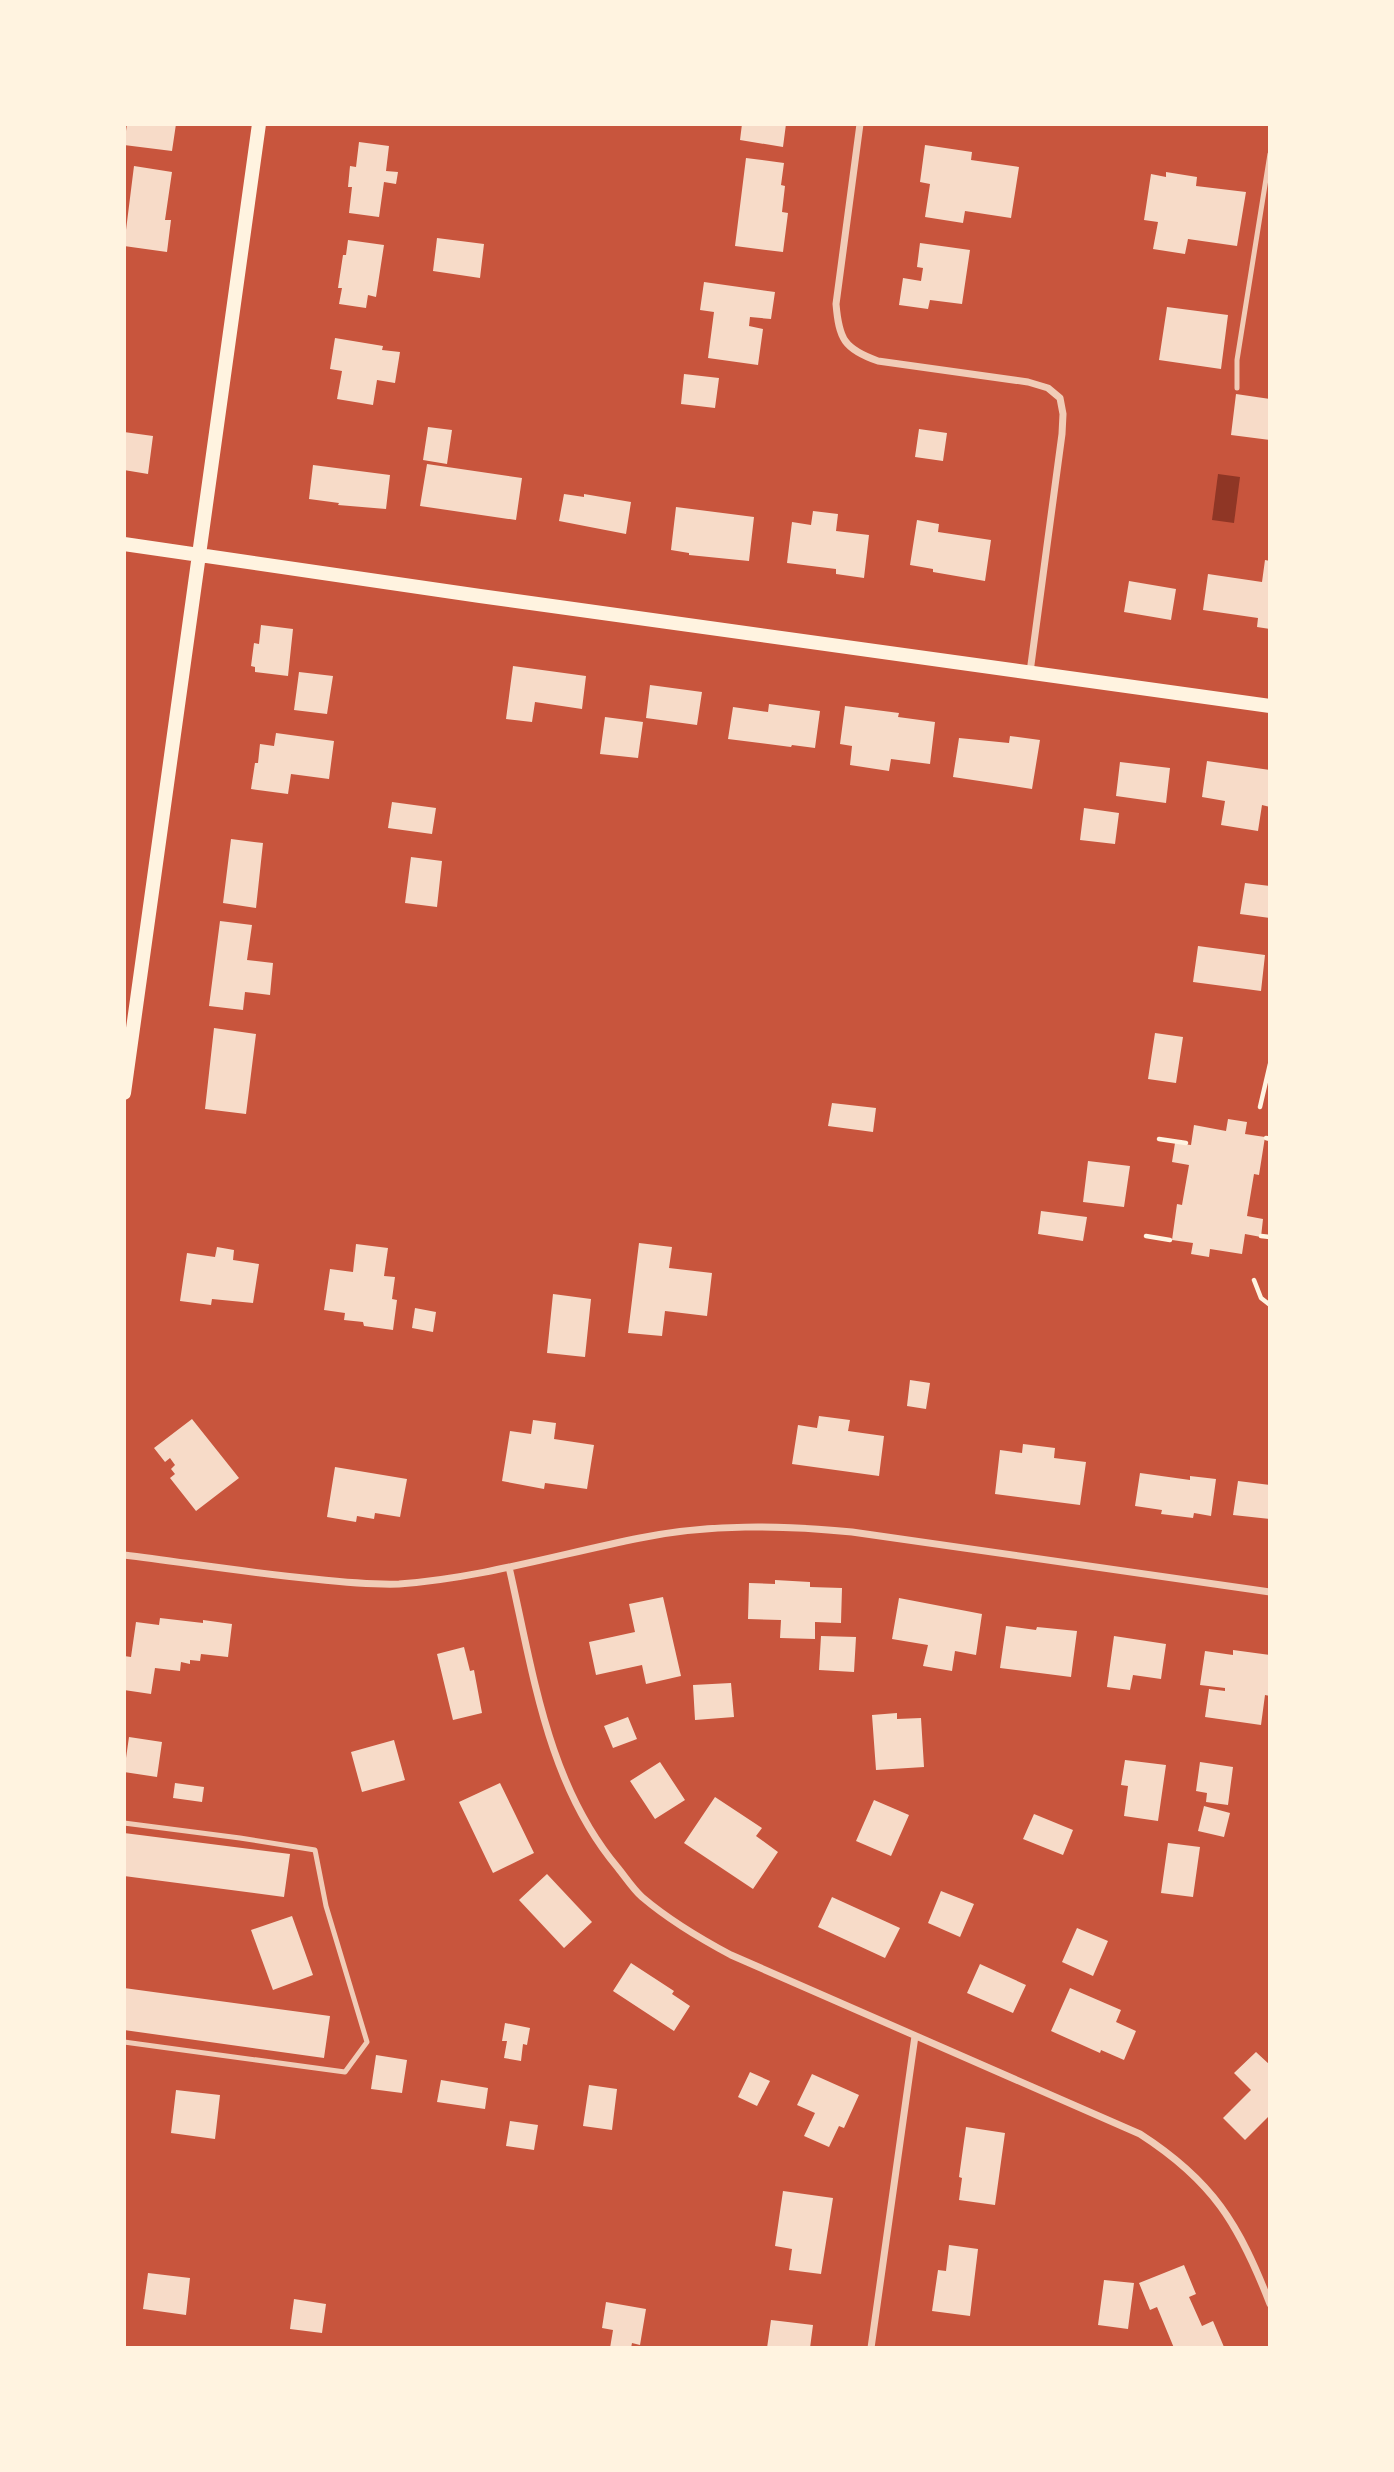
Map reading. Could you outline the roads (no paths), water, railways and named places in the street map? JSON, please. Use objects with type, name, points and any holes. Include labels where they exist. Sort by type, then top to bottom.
[{"type":"main road","points":[[124,1093],[259,124]]},
{"type":"main road","points":[[124,544],[1270,706]]},
{"type":"street","points":[[860,124],[836,304],[838,328],[845,343],[858,354],[878,361],[1028,382],[1048,388],[1060,398],[1063,414],[1062,434],[1030,673]]},
{"type":"street","points":[[124,1555],[292,1577],[397,1584],[445,1579],[681,1531],[728,1526],[794,1526],[1270,1592]]},
{"type":"street","points":[[509,1567],[545,1723],[561,1772],[581,1816],[607,1855],[640,1895],[683,1929],[731,1955],[1140,2134],[1165,2150],[1188,2168],[1219,2202],[1239,2233],[1270,2304]]},
{"type":"street","points":[[871,2348],[915,2036]]},
{"type":"lane","points":[[1237,388],[1238,348],[1270,154]]},
{"type":"lane","points":[[124,1823],[315,1850],[326,1906],[367,2042],[345,2072],[124,2042]]}]
